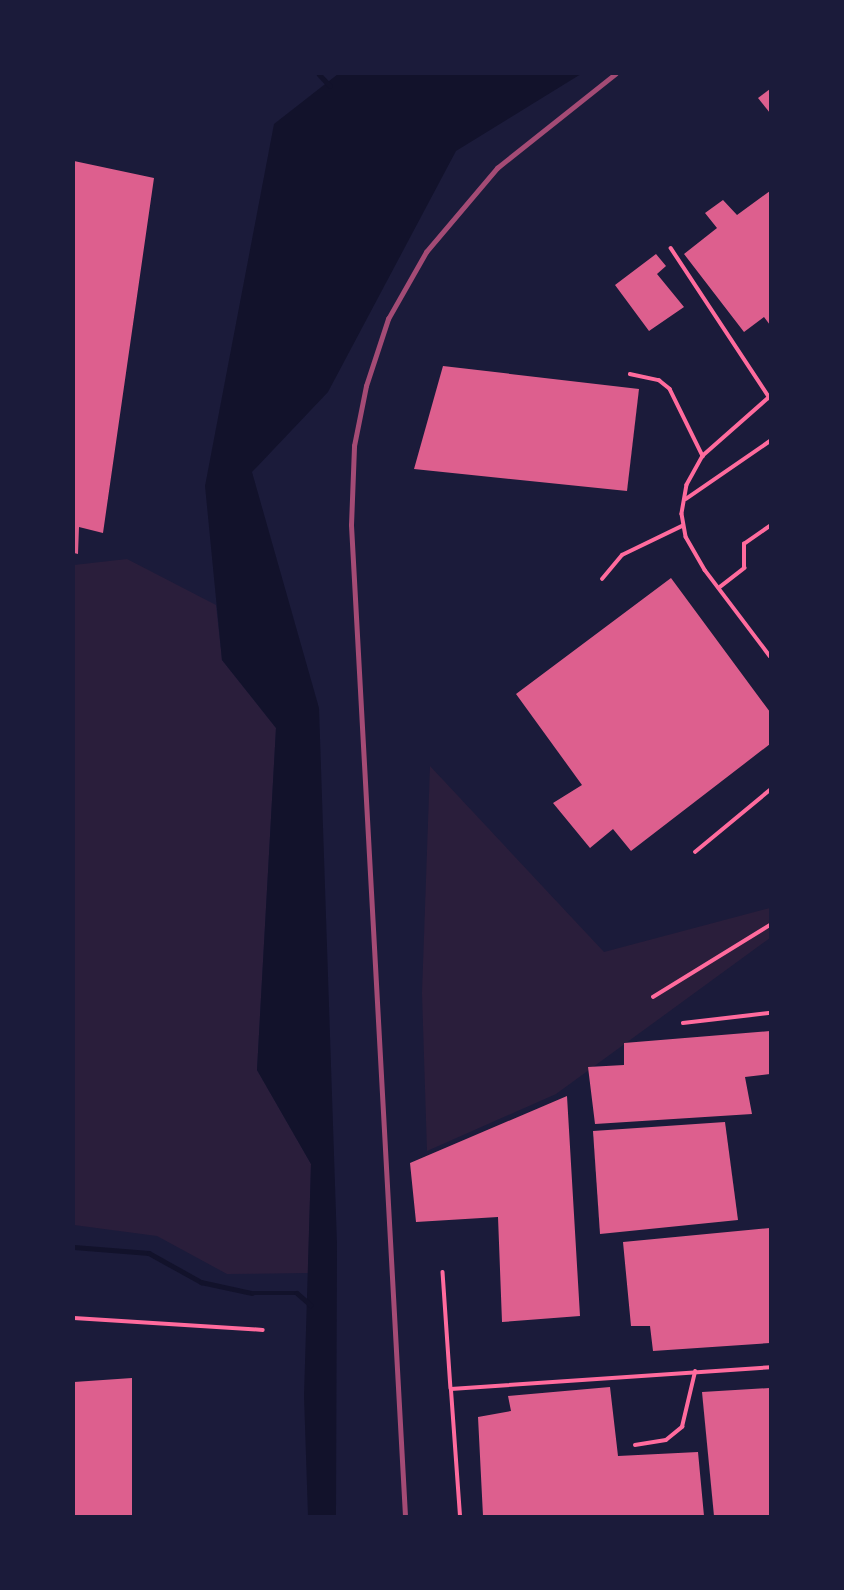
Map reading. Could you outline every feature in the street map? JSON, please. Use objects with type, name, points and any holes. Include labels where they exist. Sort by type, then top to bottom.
[{"type":"lane","points":[[671,248],[770,397],[703,456],[684,500],[682,526],[719,587],[771,656]]},
{"type":"lane","points":[[630,374],[659,380],[670,389],[703,456]]},
{"type":"lane","points":[[684,500],[771,441]]},
{"type":"lane","points":[[602,579],[622,555],[682,526]]},
{"type":"lane","points":[[719,587],[744,568],[744,544],[771,526]]},
{"type":"lane","points":[[695,852],[771,790]]},
{"type":"lane","points":[[653,998],[771,925]]},
{"type":"lane","points":[[683,1023],[771,1013]]},
{"type":"lane","points":[[443,1272],[460,1517]]},
{"type":"lane","points":[[74,1318],[263,1330]]},
{"type":"lane","points":[[451,1389],[771,1367]]},
{"type":"lane","points":[[635,1445],[666,1440],[682,1427],[695,1372]]},
{"type":"shaded area","points":[[338,74],[581,74],[456,151],[328,392],[252,472],[319,708],[337,1244],[336,1516],[308,1516],[304,1396],[311,1164],[257,1070],[276,728],[222,660],[205,486],[274,124]]},
{"type":"shaded area","points":[[127,559],[216,605],[222,660],[276,728],[257,1070],[311,1164],[308,1273],[227,1274],[157,1236],[74,1225],[74,565]]},
{"type":"shaded area","points":[[430,766],[604,952],[770,908],[770,938],[556,1094],[427,1151],[422,993]]},
{"type":"building","points":[[770,89],[770,113],[758,98]]},
{"type":"building","points":[[74,161],[154,178],[103,533],[79,527],[78,554],[74,553]]},
{"type":"building","points":[[770,191],[770,325],[764,317],[744,332],[684,254],[717,228],[705,213],[723,200],[737,215]]},
{"type":"building","points":[[656,254],[666,266],[657,274],[684,307],[649,331],[615,285]]},
{"type":"building","points":[[443,366],[639,389],[627,491],[414,469]]},
{"type":"building","points":[[671,578],[770,712],[770,744],[631,851],[613,829],[590,848],[553,803],[582,785],[516,694]]},
{"type":"building","points":[[770,1031],[770,1074],[745,1077],[752,1114],[595,1124],[588,1067],[624,1065],[624,1043]]},
{"type":"building","points":[[567,1096],[580,1316],[502,1322],[498,1217],[416,1222],[410,1163]]},
{"type":"building","points":[[725,1122],[738,1220],[600,1234],[593,1131]]},
{"type":"building","points":[[770,1228],[770,1343],[653,1351],[650,1326],[631,1326],[623,1242]]},
{"type":"building","points":[[132,1378],[132,1516],[74,1516],[74,1382]]},
{"type":"building","points":[[610,1387],[618,1456],[698,1452],[704,1516],[483,1516],[478,1417],[511,1411],[508,1396]]},
{"type":"building","points":[[770,1388],[770,1516],[714,1516],[702,1392]]},
{"type":"waterway","points":[[319,74],[330,86]]},
{"type":"waterway","points":[[74,1247],[149,1253],[201,1282],[252,1293],[297,1293],[311,1305]]},
{"type":"railway","points":[[405,1516],[351,525],[354,446],[366,386],[388,319],[426,252],[497,168],[615,74]]}]
